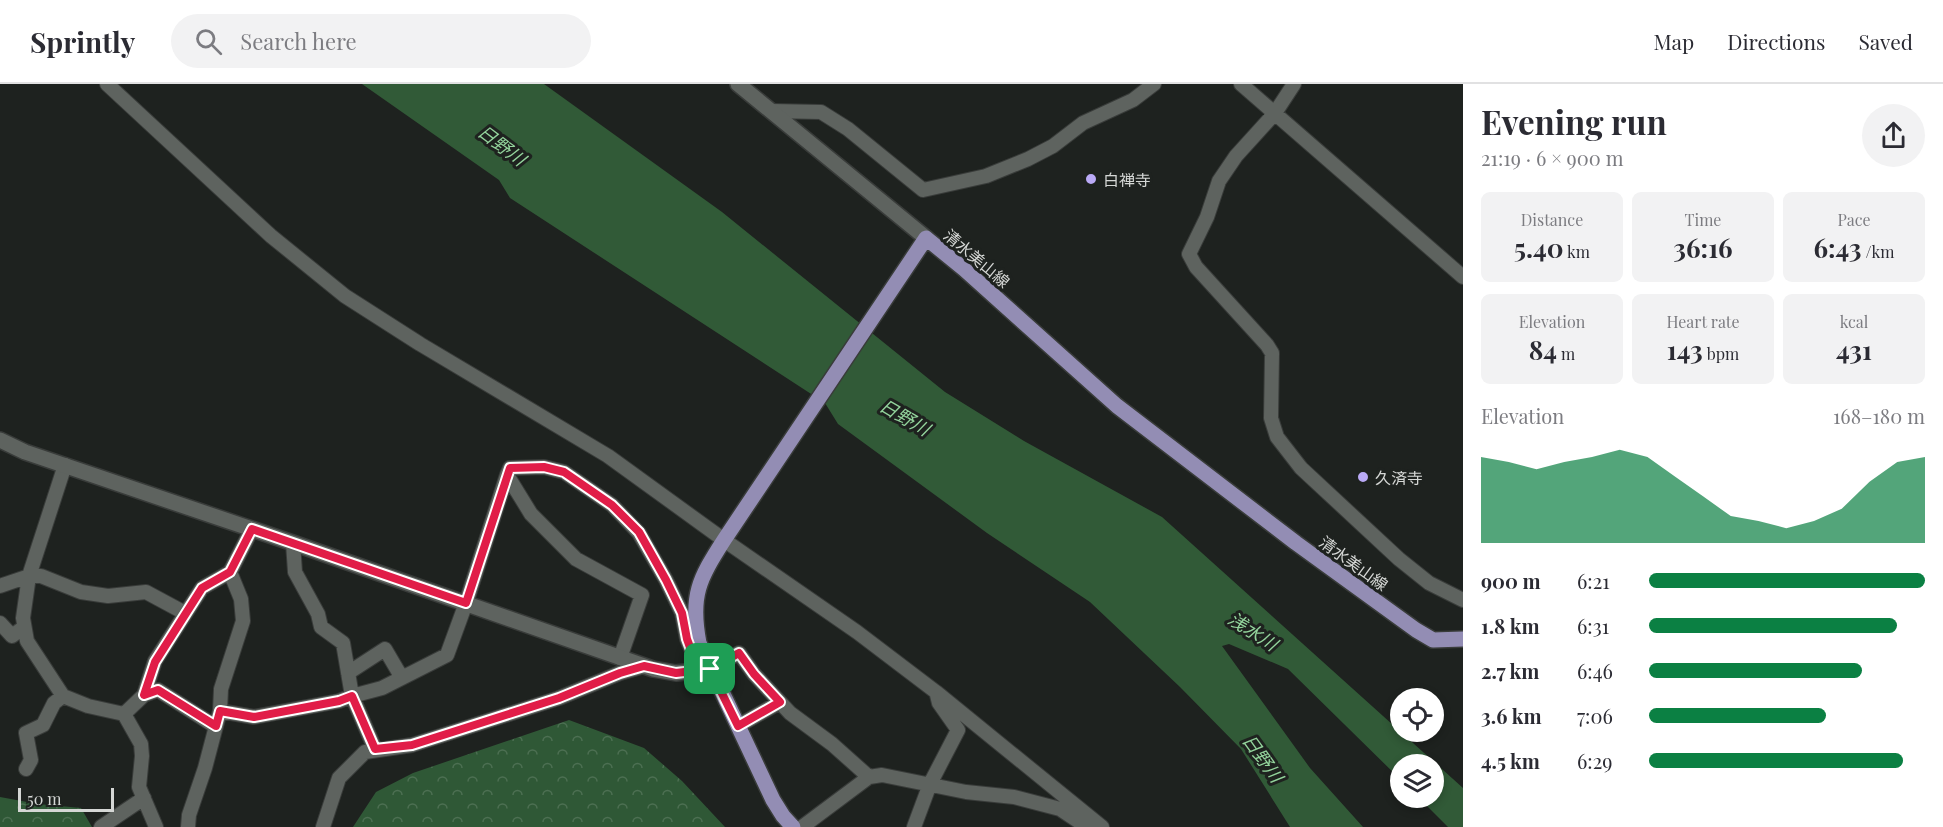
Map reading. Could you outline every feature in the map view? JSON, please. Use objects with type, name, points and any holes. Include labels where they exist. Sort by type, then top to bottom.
[{"type":"main road","name":"清水美山線","points":[[793,827],[773,800],[710,669],[697,636],[694,620],[696,594],[704,571],[926,238],[1117,405],[1296,543],[1433,640],[1463,639]]},
{"type":"street","points":[[107,84],[271,236],[345,296],[420,344],[608,456],[728,535],[936,692],[1102,827]]},
{"type":"street","points":[[738,84],[926,238]]},
{"type":"street","points":[[771,111],[821,112],[848,129],[923,190],[986,176],[1028,159],[1053,146],[1083,123],[1133,100],[1154,84]]},
{"type":"street","points":[[1241,84],[1460,270]]},
{"type":"street","points":[[1294,84],[1275,113],[1236,156],[1219,181],[1207,217],[1189,254],[1196,267],[1272,353],[1271,418],[1277,436],[1301,468],[1399,559],[1429,583],[1463,600]]},
{"type":"street","points":[[0,440],[25,452],[644,666],[676,673],[710,669],[739,653],[754,674],[790,713],[832,744],[869,777]]},
{"type":"street","points":[[65,465],[29,576],[23,618],[27,641],[63,696],[88,706],[124,714],[141,744],[139,787],[156,827]]},
{"type":"street","points":[[220,711],[254,717],[339,701],[382,688],[447,655],[510,468],[544,467],[564,472],[612,505],[639,532],[682,613],[687,639],[694,658],[710,669]]},
{"type":"street","points":[[507,475],[531,514],[576,559],[642,596],[621,658]]},
{"type":"street","points":[[144,695],[155,662],[185,613],[202,588],[230,572],[252,529]]},
{"type":"street","points":[[293,543],[295,572],[318,614],[321,627],[343,643],[352,696],[375,749]]},
{"type":"street","points":[[188,827],[189,815],[205,768],[220,711],[221,689],[243,621],[241,599],[230,572]]},
{"type":"street","points":[[0,586],[29,576],[41,576],[81,592],[108,596],[146,592],[185,613]]},
{"type":"street","points":[[0,623],[12,636],[24,627]]},
{"type":"street","points":[[348,673],[385,650],[402,678]]},
{"type":"street","points":[[323,827],[339,778],[365,752],[412,745],[559,698],[620,673],[644,666]]},
{"type":"street","points":[[124,714],[144,695],[158,690],[216,726]]},
{"type":"street","points":[[914,827],[930,784],[958,730],[939,703],[936,692]]},
{"type":"street","points":[[26,769],[31,760],[26,733],[44,725],[54,703],[63,696]]},
{"type":"street","points":[[738,726],[780,702]]},
{"type":"street","points":[[802,827],[869,777],[882,775],[966,792],[1014,797],[1060,809],[1087,827]]},
{"type":"street","points":[[100,827],[144,798]]},
{"type":"green space","points":[[569,720],[644,748],[682,781],[725,827],[353,827],[376,792],[413,773]]},
{"type":"green space","points":[[0,797],[38,804],[81,808],[92,827],[0,827]]},
{"type":"water","points":[[362,84],[544,84],[722,212],[945,392],[1024,441],[1162,517],[1390,722],[1390,742],[1412,742],[1425,754],[1390,754],[1390,769],[1288,669],[1229,644],[1222,646],[1310,768],[1363,827],[1290,827],[1241,749],[1180,687],[1090,602],[987,533],[838,424],[825,403],[510,198],[499,180]]},
{"type":"water","points":[[1444,771],[1463,788],[1463,827],[1448,827],[1429,808],[1444,808]]},
{"type":"place","name":"白禅寺","points":[[1091,179]]},
{"type":"place","name":"久済寺","points":[[1363,477]]},
{"type":"route","points":[[710,669],[676,673],[644,666],[620,673],[559,698],[412,745],[375,749],[352,696],[339,701],[254,717],[220,711],[216,726],[158,690],[144,695],[155,662],[202,588],[230,572],[252,529],[466,603],[510,468],[544,467],[564,472],[612,505],[639,532],[666,580],[682,613],[687,639],[694,658],[710,669],[739,653],[754,674],[780,702],[738,726],[710,669]]},
{"type":"water label","name":"日野川","points":[[502,145]]},
{"type":"water label","name":"日野川","points":[[905,417]]},
{"type":"water label","name":"浅水川","points":[[1253,631]]},
{"type":"water label","name":"日野川","points":[[1263,758]]}]
